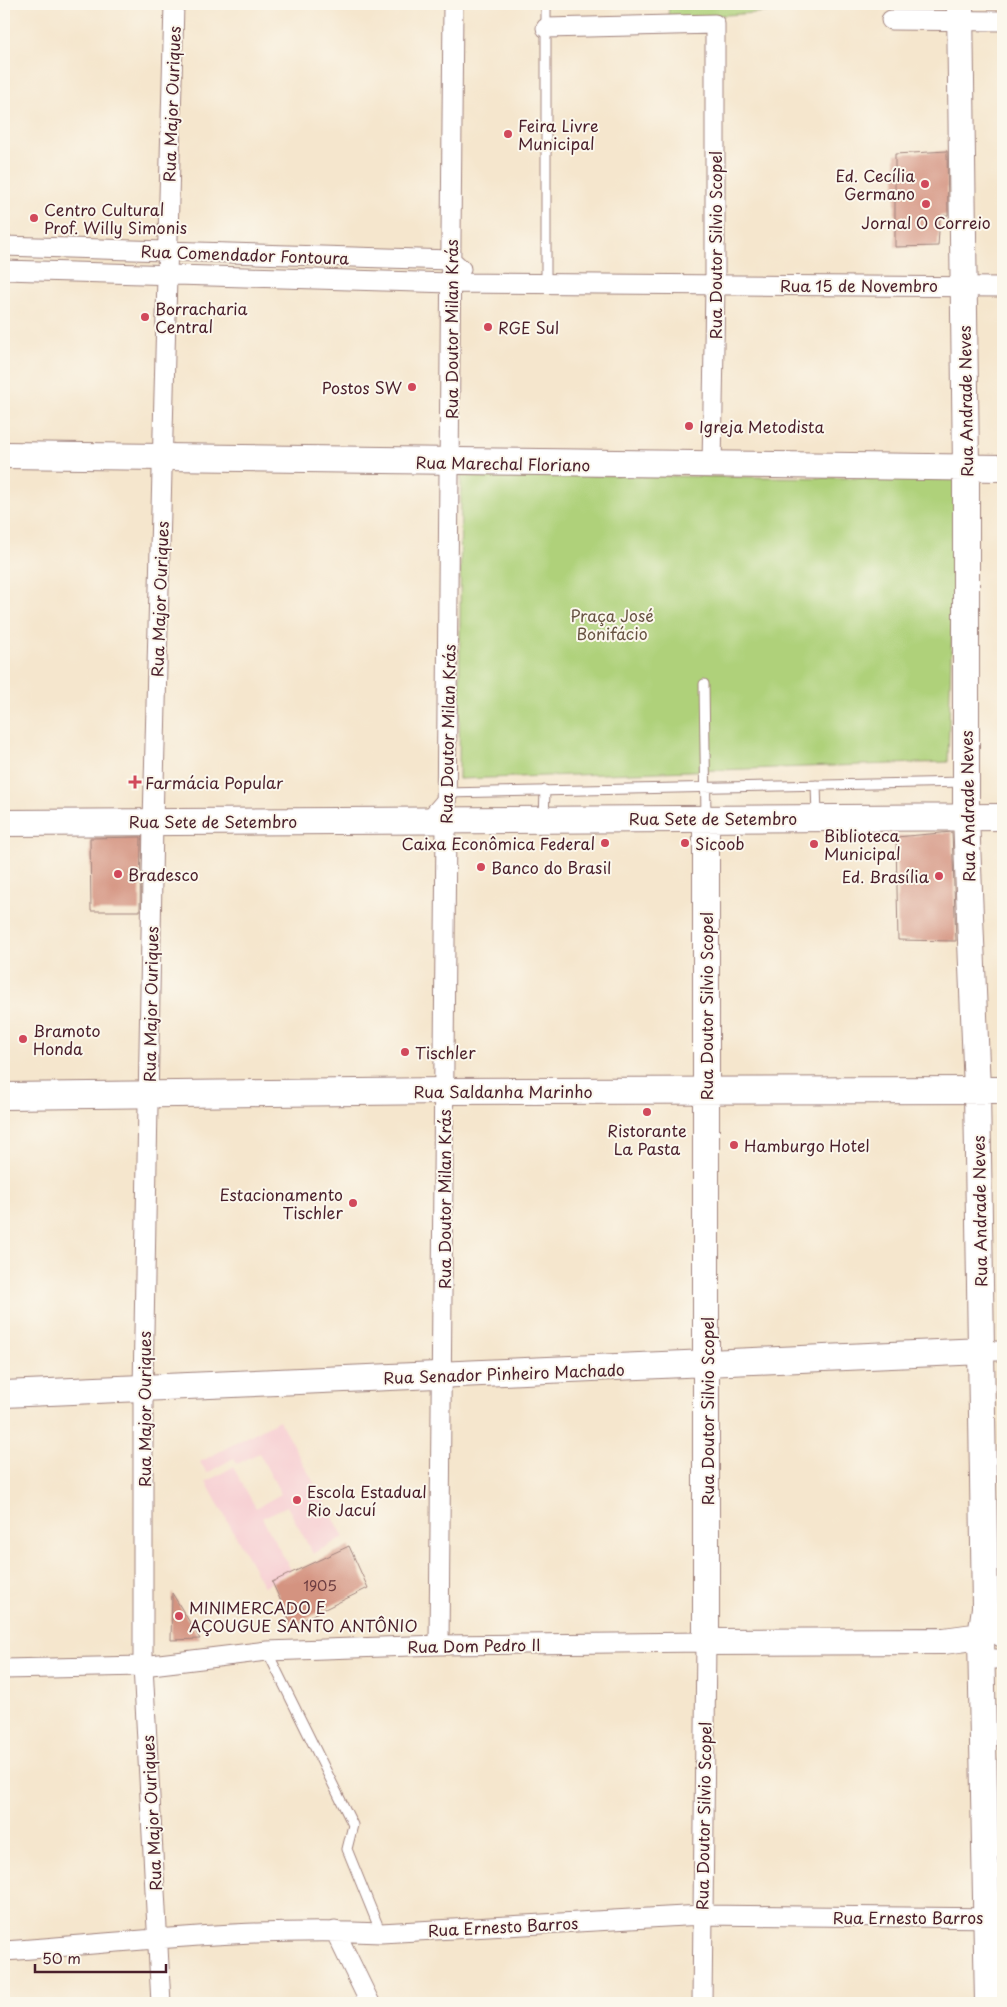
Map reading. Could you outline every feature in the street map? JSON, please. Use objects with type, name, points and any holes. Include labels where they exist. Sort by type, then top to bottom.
[{"type":"main road","name":"Rua Andrade Neves","points":[[960,12],[966,467],[966,817],[977,1090],[992,1351],[985,1608],[992,1647],[994,1918],[988,2003]]},
{"type":"main road","name":"Rua Marechal Floriano","points":[[4,455],[712,466],[1003,468]]},
{"type":"main road","name":"Rua Sete de Setembro","points":[[4,823],[1003,817]]},
{"type":"main road","name":"Rua Doutor Silvio Scopel","points":[[706,818],[706,1642]]},
{"type":"main road","name":"Rua Saldanha Marinho","points":[[4,1096],[149,1096],[444,1091],[1003,1090]]},
{"type":"main road","name":"Rua Senador Pinheiro Machado","points":[[4,1394],[707,1365],[992,1351]]},
{"type":"main road","name":"Rua Dom Pedro II","points":[[706,1642],[944,1641],[992,1647]]},
{"type":"street","name":"Rua Major Ouriques","points":[[161,2003],[143,1666],[143,1389],[153,822],[174,4]]},
{"type":"street","name":"Rua Doutor Milan Krás","points":[[439,1645],[443,1375],[444,1091],[434,820],[446,792],[453,4]]},
{"type":"street","points":[[891,20],[960,12],[1003,21]]},
{"type":"street","name":"Rua Doutor Silvio Scopel","points":[[546,28],[715,24],[715,285],[712,466]]},
{"type":"street","name":"Rua Comendador Fontoura","points":[[4,246],[451,260]]},
{"type":"street","points":[[239,276],[241,254]]},
{"type":"street","points":[[352,257],[352,280]]},
{"type":"street","points":[[451,260],[477,283]]},
{"type":"street","name":"Rua Comendador Fontoura","points":[[4,270],[451,283],[546,282],[715,285]]},
{"type":"street","name":"Rua 15 de Novembro","points":[[715,285],[1003,287]]},
{"type":"street","name":"Rua Doutor Silvio Scopel","points":[[702,2003],[706,1642]]},
{"type":"street","name":"Rua Dom Pedro II","points":[[4,1669],[143,1666],[267,1651],[439,1645],[706,1642]]},
{"type":"street","name":"Rua Ernesto Barros","points":[[4,1951],[158,1939],[335,1931],[381,1933],[702,1915],[994,1918]]},
{"type":"street","points":[[335,1931],[370,2003]]},
{"type":"lane","points":[[546,4],[546,282]]},
{"type":"lane","points":[[704,684],[706,818]]},
{"type":"lane","name":"Rua Sete de Setembro","points":[[446,792],[966,782]]},
{"type":"lane","points":[[816,785],[817,818]]},
{"type":"lane","points":[[544,819],[545,790]]},
{"type":"lane","points":[[267,1651],[353,1825],[347,1849],[381,1933]]},
{"type":"shaded area","name":"Escola Estadual Rio Jacuí","points":[[279,1420],[344,1537],[313,1554],[287,1506],[262,1518],[291,1570],[264,1587],[206,1482],[233,1467],[256,1508],[281,1494],[259,1453],[237,1464],[234,1458],[207,1473],[200,1462]]},
{"type":"green space","points":[[669,4],[830,4],[827,8],[668,19]]},
{"type":"green space","name":"Praça José Bonifácio","points":[[461,474],[956,479],[948,762],[459,779]]},
{"type":"building","name":"Ed. Cecília Germano","points":[[947,151],[948,215],[940,216],[938,246],[895,247],[895,154]]},
{"type":"building","points":[[952,832],[956,941],[898,940],[896,837]]},
{"type":"building","name":"Bradesco","points":[[141,837],[140,911],[91,911],[90,838]]},
{"type":"building","points":[[349,1546],[368,1588],[292,1625],[272,1582]]},
{"type":"building","name":"MINIMERCADO E AÇOUGUE SANTO ANTÔNIO","points":[[172,1593],[200,1639],[171,1640]]},
{"type":"place","name":"Feira Livre Municipal","points":[[508,134]]},
{"type":"place","name":"Ed. Cecília Germano","points":[[925,184]]},
{"type":"place","name":"Jornal O Correio","points":[[926,204]]},
{"type":"place","name":"Centro Cultural Prof. Willy Simonis","points":[[34,218]]},
{"type":"place","name":"Borracharia Central","points":[[145,317]]},
{"type":"place","name":"RGE Sul","points":[[488,327]]},
{"type":"place","name":"Postos SW","points":[[412,387]]},
{"type":"place","name":"Igreja Metodista","points":[[689,426]]},
{"type":"place","name":"Farmácia Popular","points":[[135,782]]},
{"type":"place","name":"Caixa Econômica Federal","points":[[605,843]]},
{"type":"place","name":"Sicoob","points":[[685,843]]},
{"type":"place","name":"Biblioteca Municipal","points":[[814,844]]},
{"type":"place","name":"Banco do Brasil","points":[[481,867]]},
{"type":"place","name":"Bradesco","points":[[118,874]]},
{"type":"place","name":"Ed. Brasília","points":[[939,876]]},
{"type":"place","name":"Bramoto Honda","points":[[23,1039]]},
{"type":"place","name":"Tischler","points":[[405,1052]]},
{"type":"place","name":"Ristorante La Pasta","points":[[647,1112]]},
{"type":"place","name":"Hamburgo Hotel","points":[[734,1145]]},
{"type":"place","name":"Estacionamento Tischler","points":[[353,1203]]},
{"type":"place","name":"Escola Estadual Rio Jacuí","points":[[297,1500]]},
{"type":"place","name":"MINIMERCADO E AÇOUGUE SANTO ANTÔNIO","points":[[179,1616]]}]
